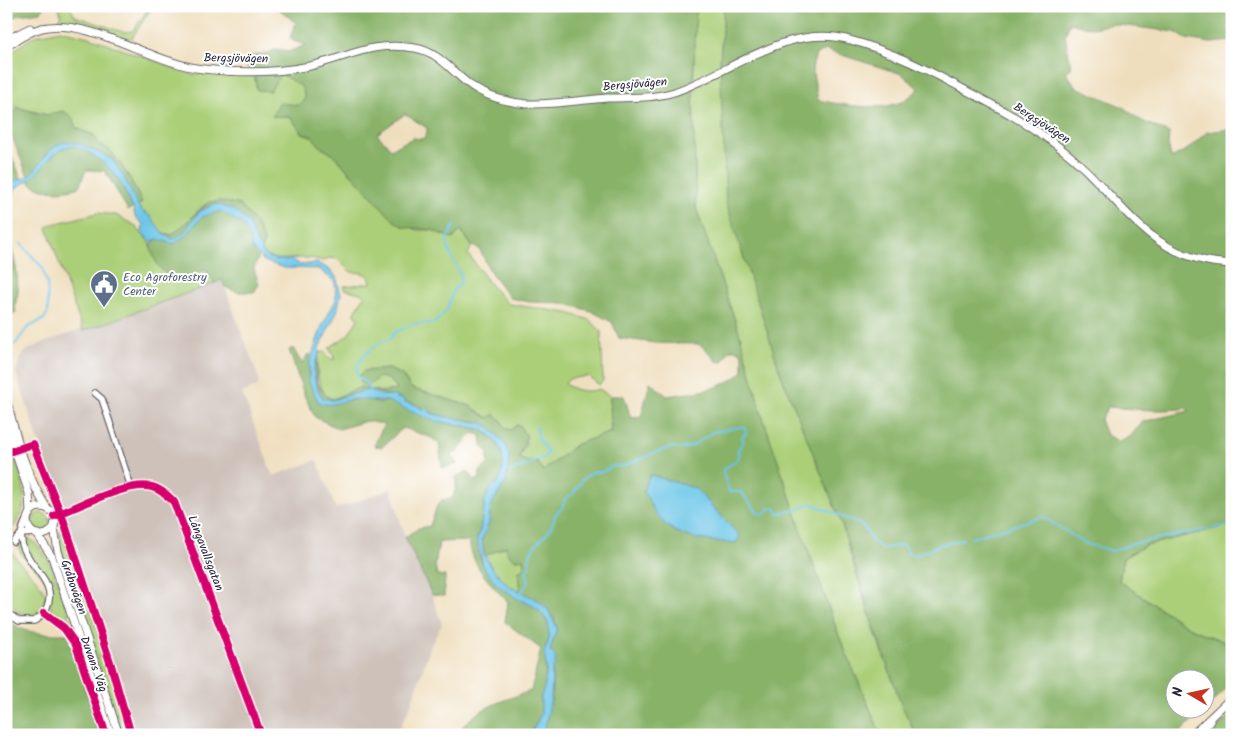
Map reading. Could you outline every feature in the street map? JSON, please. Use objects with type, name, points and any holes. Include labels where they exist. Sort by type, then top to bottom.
[{"type":"main road","name":"Bergsjövägen","points":[[6,47],[24,36],[45,27]]},
{"type":"main road","name":"Bergsjövägen","points":[[6,40],[25,30],[45,27],[72,28],[110,39],[174,64],[215,70],[311,66],[368,48],[414,48],[437,56],[480,92],[502,100],[532,104],[658,96],[703,80],[792,40],[817,35],[841,37],[922,68],[1038,132],[1082,165],[1136,224],[1166,246],[1199,259],[1232,264]]},
{"type":"main road","points":[[6,398],[28,468],[40,497],[54,516]]},
{"type":"main road","name":"Gråbovägen","points":[[6,425],[28,493],[28,525],[52,557],[111,735]]},
{"type":"main road","points":[[29,514],[38,508],[47,508]]},
{"type":"main road","name":"Gråbovägen","points":[[54,516],[58,551],[119,735]]},
{"type":"main road","points":[[35,534],[45,534],[54,528]]},
{"type":"main road","points":[[1192,735],[1232,697]]},
{"type":"main road","points":[[1200,735],[1210,719]]},
{"type":"street","points":[[95,394],[102,398],[131,487]]},
{"type":"street","name":"Långavallsgatan","points":[[54,516],[131,487],[142,486],[159,490],[174,502],[261,735]]},
{"type":"street","points":[[29,514],[16,529],[13,546],[21,534],[35,534]]},
{"type":"street","points":[[6,612],[13,618],[25,622],[34,621],[44,613],[49,601],[46,588],[23,563]]},
{"type":"street","name":"Duvans Väg","points":[[44,613],[64,628],[76,645],[106,735]]},
{"type":"shaded area","points":[[222,280],[259,379],[257,387],[242,393],[273,476],[317,460],[336,509],[391,489],[405,537],[425,576],[442,624],[431,645],[411,705],[396,735],[134,735],[115,669],[16,373],[20,358],[27,350],[40,344]]},
{"type":"green space","points":[[6,6],[44,6],[41,12],[18,15],[6,22]]},
{"type":"green space","points":[[58,6],[69,6],[75,16],[123,32],[133,31],[150,6],[153,6],[132,38],[128,39],[87,26],[59,20],[61,15]]},
{"type":"green space","points":[[275,6],[696,6],[693,93],[696,208],[740,335],[761,412],[804,538],[839,636],[881,735],[542,735],[552,697],[553,655],[550,650],[557,628],[553,617],[538,600],[520,592],[518,572],[524,569],[523,558],[516,560],[508,554],[506,546],[485,556],[482,546],[483,534],[487,529],[491,505],[499,492],[509,455],[490,427],[476,421],[462,421],[437,415],[412,403],[404,402],[403,399],[367,390],[332,400],[323,398],[318,389],[316,379],[317,359],[317,382],[326,396],[333,399],[361,387],[381,392],[397,390],[385,378],[379,377],[369,386],[362,384],[359,376],[364,371],[389,369],[402,375],[411,388],[470,406],[488,418],[494,414],[502,421],[505,428],[511,430],[517,425],[521,426],[523,432],[527,435],[519,458],[527,462],[537,462],[543,471],[577,444],[611,432],[610,396],[624,396],[631,418],[641,417],[650,382],[667,396],[708,390],[726,383],[743,371],[743,356],[739,350],[729,350],[723,362],[716,361],[705,348],[698,344],[655,343],[619,338],[612,322],[591,311],[563,303],[529,302],[510,298],[490,271],[479,248],[472,246],[461,230],[453,239],[432,230],[404,227],[394,221],[335,156],[321,147],[313,137],[303,133],[290,117],[272,116],[279,103],[299,105],[305,98],[302,87],[281,74],[270,91],[257,90],[255,78],[243,60],[246,57],[265,54],[277,49],[288,52],[306,45],[293,41],[290,37],[296,23]],"holes":[[[405,114],[427,128],[427,133],[423,139],[413,138],[391,149],[377,134]],[[650,475],[736,543],[662,521]]]},
{"type":"green space","points":[[696,6],[724,6],[720,61],[721,77],[847,542],[871,620],[916,735],[881,735],[839,636],[761,412],[740,335],[696,208],[693,93]]},
{"type":"green space","points":[[724,6],[774,6],[774,9],[784,10],[793,6],[1232,6],[1232,41],[1211,43],[1186,39],[1175,32],[1112,24],[1093,28],[1070,23],[1065,35],[1071,68],[1066,72],[1076,87],[1123,107],[1140,120],[1169,133],[1168,144],[1171,158],[1188,149],[1207,132],[1232,129],[1232,525],[1146,545],[1123,558],[1119,581],[1188,627],[1232,645],[1232,683],[1216,698],[1216,668],[1166,668],[1166,718],[1195,718],[1177,735],[916,735],[902,706],[873,624],[842,525],[781,375],[726,202],[720,61]],"holes":[[[826,50],[902,74],[919,89],[903,101],[873,107],[818,100],[812,68],[816,54]],[[1108,407],[1138,409],[1187,408],[1189,411],[1142,422],[1130,437],[1118,441],[1106,435],[1100,420]]]},
{"type":"green space","points":[[60,30],[89,37],[193,75],[199,73],[254,75],[257,90],[281,73],[302,87],[305,98],[299,106],[272,116],[290,117],[302,133],[313,137],[321,147],[335,156],[350,173],[416,230],[432,230],[453,239],[460,230],[472,246],[468,254],[494,289],[509,304],[568,313],[590,320],[601,331],[603,381],[599,385],[588,376],[569,379],[565,384],[581,391],[599,389],[610,396],[611,432],[577,444],[543,471],[537,462],[527,462],[519,458],[526,444],[523,432],[517,425],[511,430],[505,428],[470,406],[410,388],[402,375],[389,369],[364,371],[374,381],[379,377],[386,377],[398,390],[381,392],[361,387],[333,399],[326,396],[318,375],[317,363],[320,352],[324,352],[331,359],[335,359],[329,348],[348,335],[358,319],[354,313],[364,297],[363,294],[344,289],[344,286],[371,283],[370,278],[363,273],[351,272],[337,259],[329,258],[323,261],[314,258],[280,259],[267,255],[261,249],[264,241],[240,205],[225,202],[207,204],[172,235],[163,233],[140,209],[138,205],[142,203],[122,166],[111,151],[98,141],[94,135],[76,128],[63,111],[47,115],[13,106],[6,111],[6,56],[34,36]]},
{"type":"green space","points":[[17,108],[47,115],[63,111],[72,117],[76,128],[94,135],[113,154],[129,178],[142,203],[128,210],[105,171],[86,170],[79,187],[67,190],[49,190],[31,184],[6,122],[6,117]]},
{"type":"green space","points":[[6,142],[21,178],[10,184],[6,190]]},
{"type":"green space","points":[[220,201],[240,205],[256,223],[264,241],[254,269],[259,284],[254,292],[238,292],[225,287],[222,280],[215,283],[206,270],[196,272],[183,280],[170,276],[161,269],[154,258],[150,245],[163,233],[172,235],[209,202]]},
{"type":"green space","points":[[98,213],[116,215],[134,225],[150,243],[152,253],[183,280],[196,272],[206,270],[215,283],[83,331],[47,228],[49,225]]},
{"type":"green space","points":[[6,233],[15,260],[18,291],[15,306],[16,312],[6,318]]},
{"type":"green space","points":[[293,348],[302,364],[308,354],[311,356],[308,377],[318,402],[366,399],[380,403],[388,401],[435,421],[482,430],[496,441],[502,452],[503,471],[497,484],[485,500],[477,548],[483,567],[504,590],[537,608],[548,622],[550,635],[546,646],[545,686],[541,696],[541,714],[530,735],[458,735],[471,718],[480,712],[490,706],[531,691],[541,649],[505,622],[508,602],[478,567],[469,541],[439,542],[435,565],[437,575],[445,576],[444,596],[432,595],[405,537],[419,528],[430,526],[437,506],[442,500],[452,499],[456,487],[456,477],[468,471],[475,481],[480,478],[480,471],[488,464],[488,452],[482,446],[481,435],[472,433],[457,452],[451,455],[457,464],[442,468],[439,443],[430,437],[403,428],[382,447],[374,446],[384,424],[366,421],[339,429],[315,417],[305,397],[289,350]]},
{"type":"green space","points":[[11,454],[21,477],[24,502],[23,510],[8,540],[13,553],[44,591],[43,609],[32,616],[17,611],[12,606],[7,593],[6,585],[10,570],[6,557],[6,456]]},
{"type":"green space","points":[[37,513],[45,513],[50,518],[48,529],[37,531],[32,526],[32,518]]},
{"type":"green space","points":[[63,524],[64,537],[107,658],[129,735],[122,735],[63,557],[59,536]]},
{"type":"green space","points":[[1232,525],[1232,645],[1188,627],[1119,581],[1123,558],[1146,545]]},
{"type":"green space","points":[[24,537],[34,542],[43,551],[50,564],[57,578],[75,634],[52,614],[50,593],[42,575],[24,558],[19,548],[18,542]]},
{"type":"green space","points":[[507,546],[508,554],[516,560],[523,557],[524,569],[518,572],[520,592],[514,590],[499,577],[485,556]]},
{"type":"green space","points":[[6,618],[12,624],[27,631],[67,634],[100,735],[6,735]]},
{"type":"green space","points":[[1232,712],[1232,735],[1210,735]]},
{"type":"water","points":[[63,142],[78,143],[112,159],[124,177],[140,209],[151,217],[165,236],[167,235],[173,239],[182,234],[200,211],[214,204],[220,205],[234,210],[249,223],[253,235],[265,256],[276,260],[293,260],[300,265],[317,263],[330,270],[336,277],[341,294],[337,312],[319,348],[314,367],[316,383],[323,398],[332,400],[367,390],[380,395],[396,396],[403,399],[404,402],[417,405],[421,409],[428,408],[431,413],[437,415],[482,423],[490,427],[505,444],[509,455],[506,482],[491,505],[489,523],[482,540],[484,554],[492,568],[509,586],[538,600],[548,609],[557,628],[550,650],[555,656],[556,661],[552,671],[549,711],[542,735],[530,735],[541,714],[541,696],[547,674],[544,653],[549,639],[548,622],[537,608],[516,598],[497,585],[483,566],[477,539],[485,500],[492,486],[497,484],[502,470],[502,454],[496,441],[479,429],[432,420],[388,401],[352,399],[333,404],[318,402],[309,382],[309,364],[322,326],[336,300],[335,282],[319,269],[284,268],[264,261],[252,249],[249,234],[242,224],[220,211],[202,217],[185,236],[174,244],[157,239],[150,242],[142,232],[143,224],[135,217],[133,207],[130,205],[119,180],[109,168],[88,152],[72,146],[56,153],[32,178],[16,188],[6,214],[6,193],[10,184],[15,180],[30,175],[52,149]]},
{"type":"water","points":[[650,475],[695,488],[740,536],[736,543],[697,539],[669,528],[656,514],[643,491]]},
{"type":"waterway","points":[[370,391],[370,387],[360,379],[357,373],[359,362],[363,357],[373,347],[390,339],[395,332],[418,323],[435,323],[447,310],[453,291],[460,284],[461,275],[448,249],[447,238],[454,226]]},
{"type":"waterway","points":[[15,345],[27,328],[44,319],[48,312],[47,283],[42,267],[21,244]]},
{"type":"waterway","points":[[507,470],[512,471],[545,457],[548,453],[539,439],[537,427]]},
{"type":"waterway","points":[[522,595],[521,592],[529,582],[526,571],[529,568],[531,551],[549,530],[555,515],[562,508],[565,499],[573,494],[584,478],[593,472],[602,472],[613,466],[623,466],[665,449],[672,447],[681,449],[692,446],[713,432],[741,427],[745,428],[746,433],[742,437],[744,441],[737,451],[740,454],[737,460],[723,470],[723,473],[729,492],[741,492],[758,513],[765,514],[769,508],[775,508],[778,514],[801,509],[810,503],[860,524],[867,531],[871,541],[881,549],[901,545],[907,548],[908,554],[917,555],[936,546],[963,539]]},
{"type":"waterway","points":[[971,538],[1043,517],[1086,544],[1113,551],[1131,544],[1232,525]]},
{"type":"cycle path","points":[[6,453],[33,444],[64,522],[111,665],[131,735]]},
{"type":"cycle path","points":[[54,516],[117,491],[142,486],[158,489],[174,502],[261,735]]},
{"type":"cycle path","points":[[44,613],[64,628],[76,645],[106,735]]},
{"type":"place","name":"Eco Agroforestry Center","points":[[104,308]]}]
